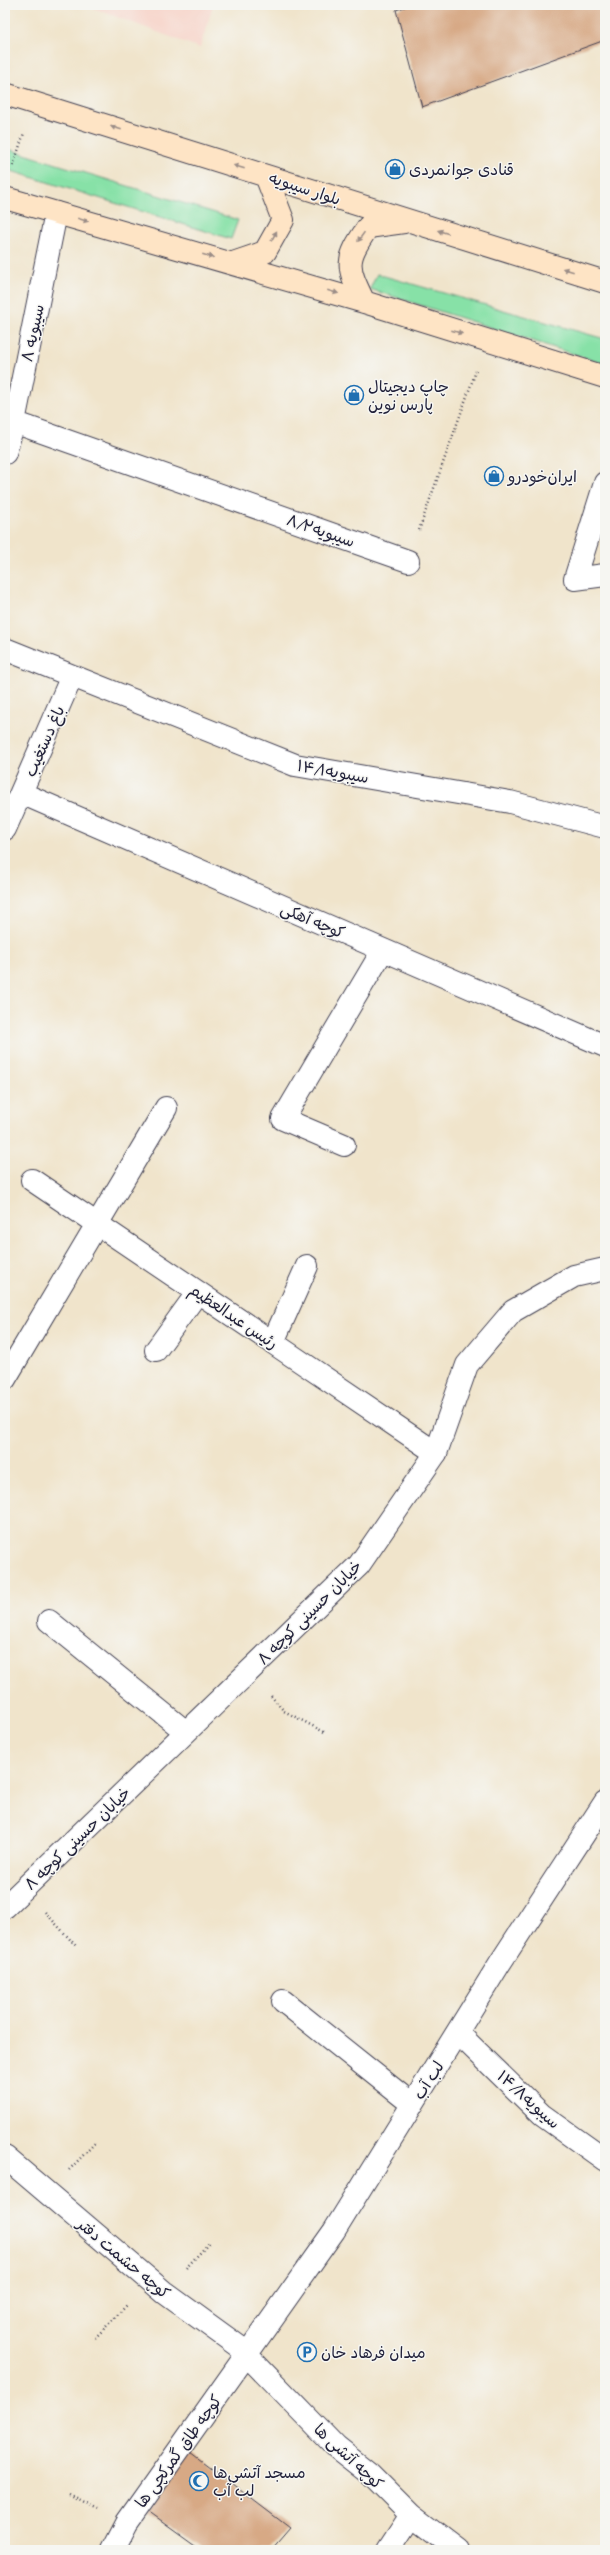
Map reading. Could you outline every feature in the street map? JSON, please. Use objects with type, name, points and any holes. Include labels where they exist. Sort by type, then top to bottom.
[{"type":"main road","name":"بلوار سیبویه","points":[[5,94],[35,102],[605,282]]},
{"type":"main road","points":[[233,263],[266,252],[283,220],[266,176]]},
{"type":"main road","points":[[5,198],[364,302],[605,377]]},
{"type":"main road","points":[[364,302],[350,274],[352,250],[368,227],[409,221]]},
{"type":"street","name":"سیبویه ۸","points":[[5,453],[9,421],[56,213]]},
{"type":"street","name":"سیبویه۸/۲","points":[[9,421],[408,561]]},
{"type":"street","points":[[605,483],[576,579],[605,575]]},
{"type":"street","name":"سیبویه۱۴/۱","points":[[5,649],[295,765],[510,802],[605,827]]},
{"type":"street","name":"باغ دستغیب","points":[[5,829],[72,676]]},
{"type":"street","name":"کوچه آهکی","points":[[21,793],[605,1046]]},
{"type":"street","points":[[344,1145],[283,1119],[383,950]]},
{"type":"street","points":[[5,1380],[166,1108]]},
{"type":"street","name":"رئیس عبدالعظیم","points":[[32,1180],[273,1342],[436,1454]]},
{"type":"street","points":[[273,1342],[307,1266]]},
{"type":"street","name":"خیابان حسینی کوچه ۸","points":[[5,1907],[359,1565],[436,1454],[467,1365],[513,1311],[574,1276],[605,1269]]},
{"type":"street","points":[[156,1350],[198,1292]]},
{"type":"street","points":[[49,1621],[186,1732]]},
{"type":"street","name":"لب آب","points":[[247,2354],[334,2231],[500,1963],[604,1806]]},
{"type":"street","points":[[282,2001],[412,2104]]},
{"type":"street","name":"سیبویه۱۴/۸","points":[[458,2033],[542,2115],[605,2160]]},
{"type":"street","name":"کوچه حشمت دفتر","points":[[5,2157],[150,2280],[247,2354]]},
{"type":"street","name":"کوچه آتشی ها","points":[[247,2354],[337,2448],[370,2474],[411,2515],[457,2550]]},
{"type":"street","name":"کوچه طاق گمرکچی ها","points":[[113,2550],[127,2523],[247,2354]]},
{"type":"street","points":[[388,2550],[411,2515]]},
{"type":"path","points":[[12,168],[35,102]]},
{"type":"path","points":[[408,561],[486,341]]},
{"type":"path","points":[[250,1670],[284,1711],[326,1733]]},
{"type":"path","points":[[25,1888],[77,1947]]},
{"type":"path","points":[[48,2192],[96,2142]]},
{"type":"path","points":[[95,2338],[150,2280]]},
{"type":"shaded area","points":[[85,5],[213,5],[200,48]]},
{"type":"green space","points":[[5,148],[238,220],[231,239],[5,169]]},
{"type":"green space","points":[[377,274],[605,339],[605,364],[370,289]]},
{"type":"building","points":[[410,5],[605,5],[605,40],[422,107],[396,10]]},
{"type":"building","name":"مسجد آتشی‌ها لب آب","points":[[190,2452],[290,2528],[271,2550],[202,2550],[148,2511]]},
{"type":"place","name":"قنادی جوانمردی","points":[[395,169]]},
{"type":"place","name":"چاپ دیجیتال پارس نوین","points":[[354,395]]},
{"type":"place","name":"ایران‌خودرو","points":[[494,476]]},
{"type":"place","name":"میدان فرهاد خان","points":[[307,2352]]},
{"type":"place","name":"مسجد آتشی‌ها لب آب","points":[[199,2481]]}]
